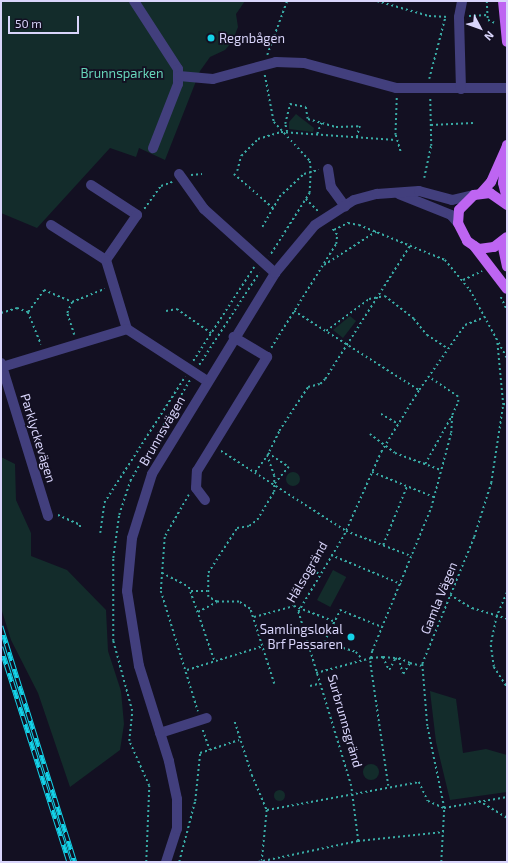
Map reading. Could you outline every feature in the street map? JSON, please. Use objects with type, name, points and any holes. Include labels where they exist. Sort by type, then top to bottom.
[{"type":"main road","points":[[504,1],[507,42]]},
{"type":"main road","points":[[507,145],[492,182],[459,210],[458,223],[463,235],[474,246],[507,290]]},
{"type":"main road","points":[[507,145],[503,183],[507,200]]},
{"type":"main road","points":[[478,194],[498,196],[507,204]]},
{"type":"main road","points":[[474,246],[485,248],[504,240],[507,266]]},
{"type":"street","points":[[134,1],[178,69],[179,76],[153,148]]},
{"type":"street","points":[[461,89],[458,16],[462,1]]},
{"type":"street","points":[[179,76],[213,79],[266,64],[304,64],[396,88],[507,88]]},
{"type":"street","points":[[328,169],[331,187],[345,206]]},
{"type":"street","points":[[180,176],[204,209],[264,261],[275,273]]},
{"type":"street","points":[[91,185],[136,215],[106,260]]},
{"type":"street","name":"Brunnsvägen","points":[[166,862],[177,830],[177,799],[160,733],[132,637],[127,567],[140,505],[152,474],[234,336],[275,273],[301,239],[325,219],[345,206],[377,194],[419,192],[452,200],[478,194]]},
{"type":"street","name":"Brunnsvägen","points":[[397,193],[451,215],[458,223]]},
{"type":"street","points":[[51,224],[106,260],[127,329],[207,381]]},
{"type":"street","name":"Parklyckevägen","points":[[47,513],[2,365],[127,329]]},
{"type":"street","points":[[205,500],[196,488],[198,471],[267,358],[234,336]]},
{"type":"street","points":[[160,733],[204,719]]},
{"type":"path","points":[[100,533],[104,503],[306,199],[311,171],[310,161],[281,132],[265,91],[266,64],[287,1]]},
{"type":"path","points":[[377,1],[428,16],[488,15]]},
{"type":"path","points":[[487,1],[490,22],[505,22]]},
{"type":"path","points":[[396,88],[396,140],[401,153]]},
{"type":"path","points":[[287,132],[285,124],[290,104],[306,107],[308,119],[320,123],[360,126],[357,139]]},
{"type":"path","points":[[431,125],[473,122]]},
{"type":"path","points":[[317,134],[320,123]]},
{"type":"path","points":[[237,171],[241,156],[258,139],[281,132],[317,134],[357,139],[396,140]]},
{"type":"path","points":[[262,227],[279,197],[311,171],[328,169]]},
{"type":"path","points":[[234,174],[273,208]]},
{"type":"path","points":[[136,215],[161,186],[180,176]]},
{"type":"path","points":[[267,358],[338,239],[334,230],[306,199]]},
{"type":"path","points":[[334,230],[353,223],[411,244],[445,260],[464,280],[497,342],[507,357]]},
{"type":"path","points":[[323,265],[377,231]]},
{"type":"path","points":[[255,472],[267,456],[308,387],[320,384],[411,244]]},
{"type":"path","points":[[146,862],[149,786],[129,741],[132,711],[112,641],[113,558],[119,515],[130,481],[150,442],[192,371],[211,333],[264,261]]},
{"type":"path","points":[[28,312],[44,290],[72,302],[114,286]]},
{"type":"path","points":[[326,332],[378,296],[385,296],[414,319],[427,335],[448,348]]},
{"type":"path","points":[[72,302],[68,313],[77,344]]},
{"type":"path","points":[[1,313],[17,308],[28,312],[44,354]]},
{"type":"path","points":[[166,311],[177,309],[211,333]]},
{"type":"path","points":[[294,311],[419,390]]},
{"type":"path","name":"Hälsogränd","points":[[316,673],[307,646],[300,608],[346,531],[386,444],[419,390],[465,325],[484,317]]},
{"type":"path","name":"Gamla Vägen","points":[[441,862],[444,832],[444,808],[427,726],[422,666],[491,483],[503,405],[497,342]]},
{"type":"path","points":[[425,464],[452,415],[458,397],[428,377]]},
{"type":"path","points":[[503,405],[507,402]]},
{"type":"path","points":[[381,414],[398,424]]},
{"type":"path","points":[[422,666],[399,658],[371,658],[434,497],[451,433],[452,415]]},
{"type":"path","points":[[370,434],[386,444],[395,453],[441,470]]},
{"type":"path","points":[[212,446],[346,531],[412,556]]},
{"type":"path","points":[[268,454],[289,467],[274,485]]},
{"type":"path","points":[[267,456],[274,485],[274,492],[257,520],[250,526],[237,528],[208,573],[207,591],[208,597],[218,602],[240,602],[254,617],[274,684]]},
{"type":"path","points":[[372,472],[434,497]]},
{"type":"path","points":[[383,545],[407,486]]},
{"type":"path","points":[[196,488],[167,532],[160,591],[186,671],[204,719],[210,750]]},
{"type":"path","points":[[47,513],[55,511],[65,521],[80,525],[81,530]]},
{"type":"path","points":[[331,555],[401,584]]},
{"type":"path","points":[[308,567],[319,574]]},
{"type":"path","points":[[162,573],[191,591],[207,591]]},
{"type":"path","points":[[191,591],[214,662]]},
{"type":"path","points":[[507,593],[497,616],[491,656],[498,675],[507,687]]},
{"type":"path","points":[[450,595],[472,608],[507,619]]},
{"type":"path","points":[[198,612],[218,602]]},
{"type":"path","points":[[254,617],[300,608],[333,621]]},
{"type":"path","points":[[324,642],[333,621],[340,610],[382,627]]},
{"type":"path","points":[[307,646],[324,642],[356,652],[362,658]]},
{"type":"path","points":[[186,671],[263,646]]},
{"type":"path","name":"Surbrunnsgränd","points":[[358,841],[350,793],[316,673],[362,658],[371,658],[388,786]]},
{"type":"path","points":[[383,658],[389,670],[396,658]]},
{"type":"path","points":[[399,658],[403,674],[410,663]]},
{"type":"path","points":[[310,686],[319,683]]},
{"type":"path","points":[[235,722],[240,740],[267,810],[262,861]]},
{"type":"path","points":[[180,862],[195,801],[200,753],[240,740]]},
{"type":"path","points":[[267,810],[350,793],[419,782],[428,801],[444,808],[507,796]]},
{"type":"path","points":[[479,801],[507,818]]},
{"type":"path","points":[[258,862],[358,841],[444,832]]},
{"type":"green space","name":"Brunnsparken","points":[[1,1],[245,1],[236,14],[238,27],[232,42],[225,50],[210,57],[200,71],[165,160],[139,148],[136,157],[110,148],[37,228],[1,213]]},
{"type":"green space","points":[[296,114],[314,128],[313,132],[289,129],[289,122]]},
{"type":"green space","points":[[350,316],[356,321],[343,338],[333,330]]},
{"type":"green space","points":[[1,457],[15,464],[16,500],[31,533],[31,556],[67,570],[106,610],[108,651],[121,691],[124,724],[120,750],[70,787],[38,693],[11,640],[1,608]]},
{"type":"green space","points":[[290,472],[296,472],[300,476],[300,482],[296,486],[290,486],[286,482],[286,476]]},
{"type":"green space","points":[[333,570],[346,577],[330,607],[317,600]]},
{"type":"green space","points":[[430,691],[456,699],[463,753],[486,749],[507,755],[507,792],[450,800],[436,742]]},
{"type":"green space","points":[[371,764],[377,766],[379,772],[377,778],[371,780],[365,778],[363,772],[365,766]]},
{"type":"green space","points":[[279,789],[283,791],[285,795],[283,799],[279,801],[275,799],[273,795],[275,791]]},
{"type":"railway","points":[[1,626],[75,862]]},
{"type":"railway","points":[[1,647],[69,862]]},
{"type":"place","name":"Regnbågen","points":[[211,38]]},
{"type":"place","name":"Samlingslokal Brf Passaren","points":[[351,637]]}]
